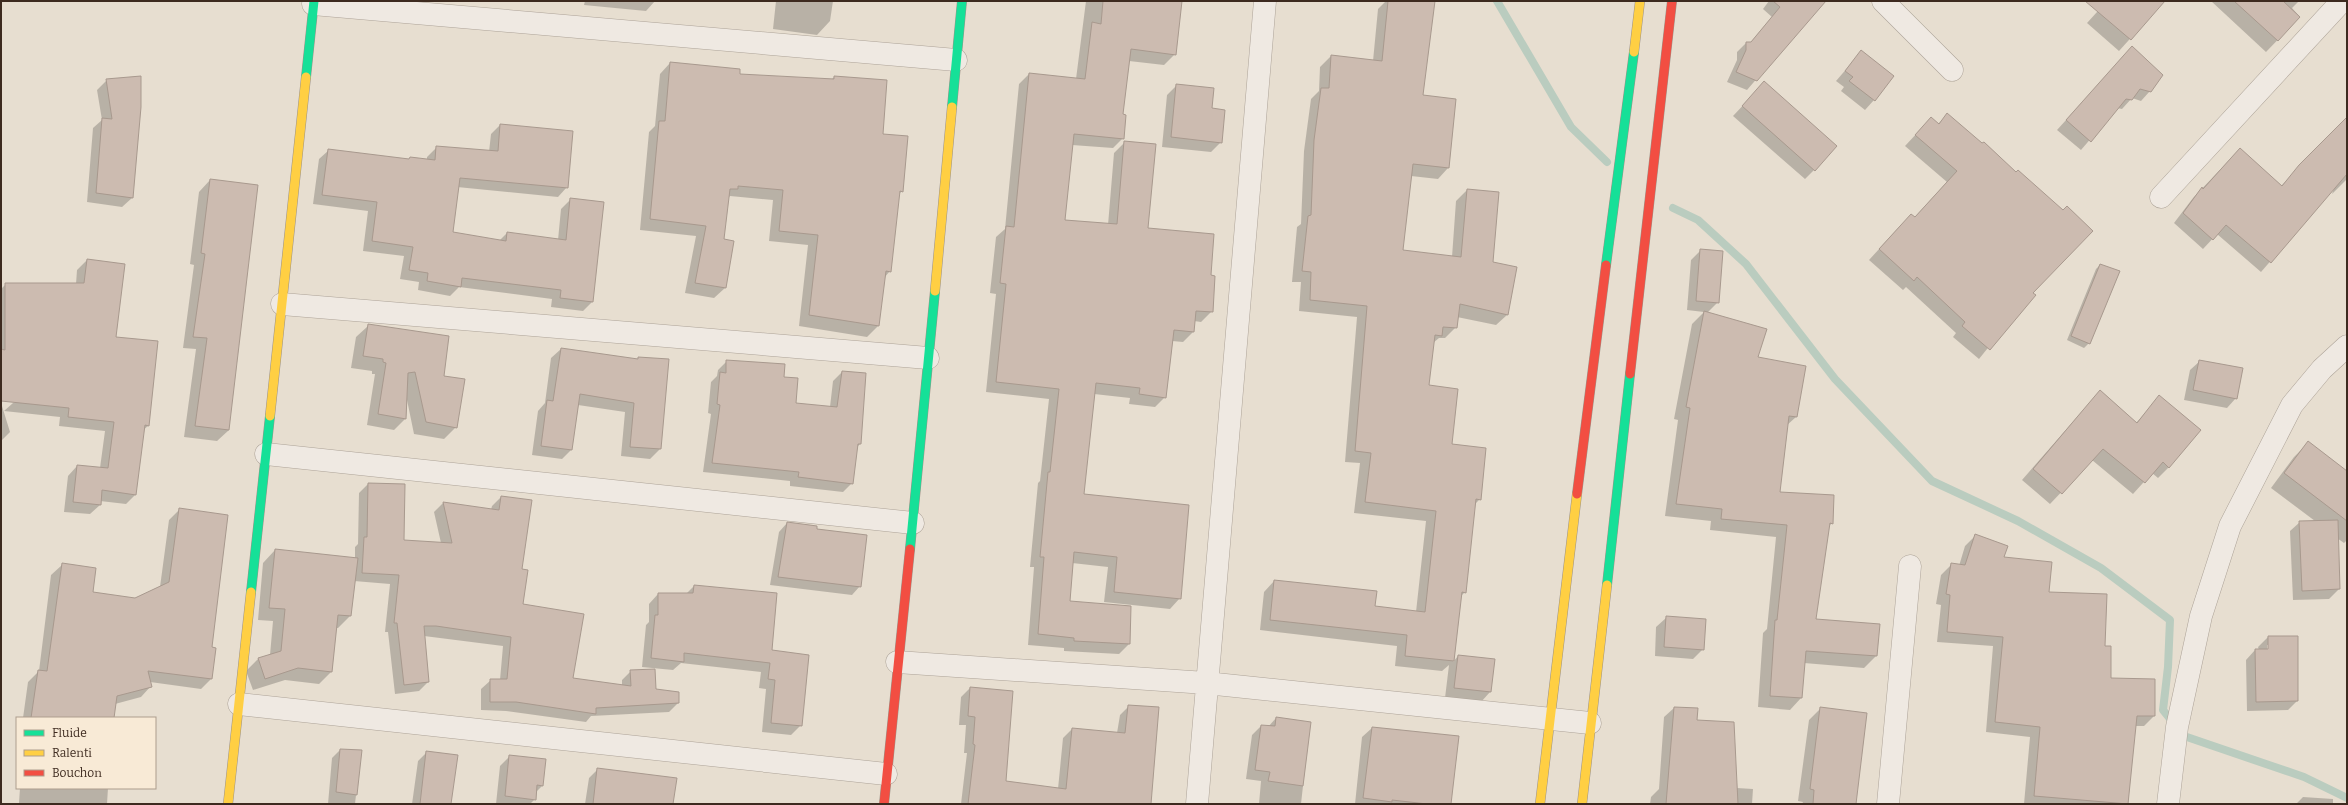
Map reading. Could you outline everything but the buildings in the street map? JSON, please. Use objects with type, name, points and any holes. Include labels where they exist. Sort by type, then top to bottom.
[{"type":"street","points":[[884,804],[897,662],[913,523],[962,1]]},
{"type":"street","points":[[1197,804],[1206,683],[1265,1]]},
{"type":"street","points":[[1540,804],[1549,719],[1640,1]]},
{"type":"street","points":[[1582,804],[1672,1]]},
{"type":"street","points":[[1883,1],[1952,70]]},
{"type":"street","points":[[2160,197],[2342,1]]},
{"type":"street","points":[[228,804],[314,3],[956,60]]},
{"type":"street","points":[[282,304],[928,358]]},
{"type":"street","points":[[2168,804],[2177,727],[2201,616],[2230,526],[2292,405],[2322,369],[2347,346]]},
{"type":"street","points":[[266,454],[913,523]]},
{"type":"street","points":[[1888,804],[1910,566]]},
{"type":"street","points":[[897,662],[1206,683],[1590,723]]},
{"type":"street","points":[[239,704],[886,774]]},
{"type":"waterway","points":[[1497,1],[1571,127],[1607,162]]},
{"type":"waterway","points":[[1673,208],[1698,220],[1746,264],[1835,379],[1932,481],[2018,521],[2101,568],[2170,620],[2168,667],[2163,710],[2184,736],[2304,777],[2347,798]]},
{"type":"traffic: fast","points":[[306,77],[314,1]]},
{"type":"traffic: fast","points":[[952,107],[962,1]]},
{"type":"traffic: fast","points":[[1606,265],[1634,52]]},
{"type":"traffic: fast","points":[[910,549],[935,291]]},
{"type":"traffic: fast","points":[[1607,585],[1630,374]]},
{"type":"traffic: fast","points":[[251,592],[270,416]]},
{"type":"traffic: slow","points":[[1634,52],[1640,1]]},
{"type":"traffic: slow","points":[[270,416],[306,77]]},
{"type":"traffic: slow","points":[[935,291],[952,107]]},
{"type":"traffic: slow","points":[[1540,804],[1577,494]]},
{"type":"traffic: slow","points":[[1582,804],[1607,585]]},
{"type":"traffic: slow","points":[[228,804],[251,592]]},
{"type":"traffic: jam","points":[[1630,374],[1672,1]]},
{"type":"traffic: jam","points":[[1577,494],[1606,265]]},
{"type":"traffic: jam","points":[[884,804],[910,549]]}]
